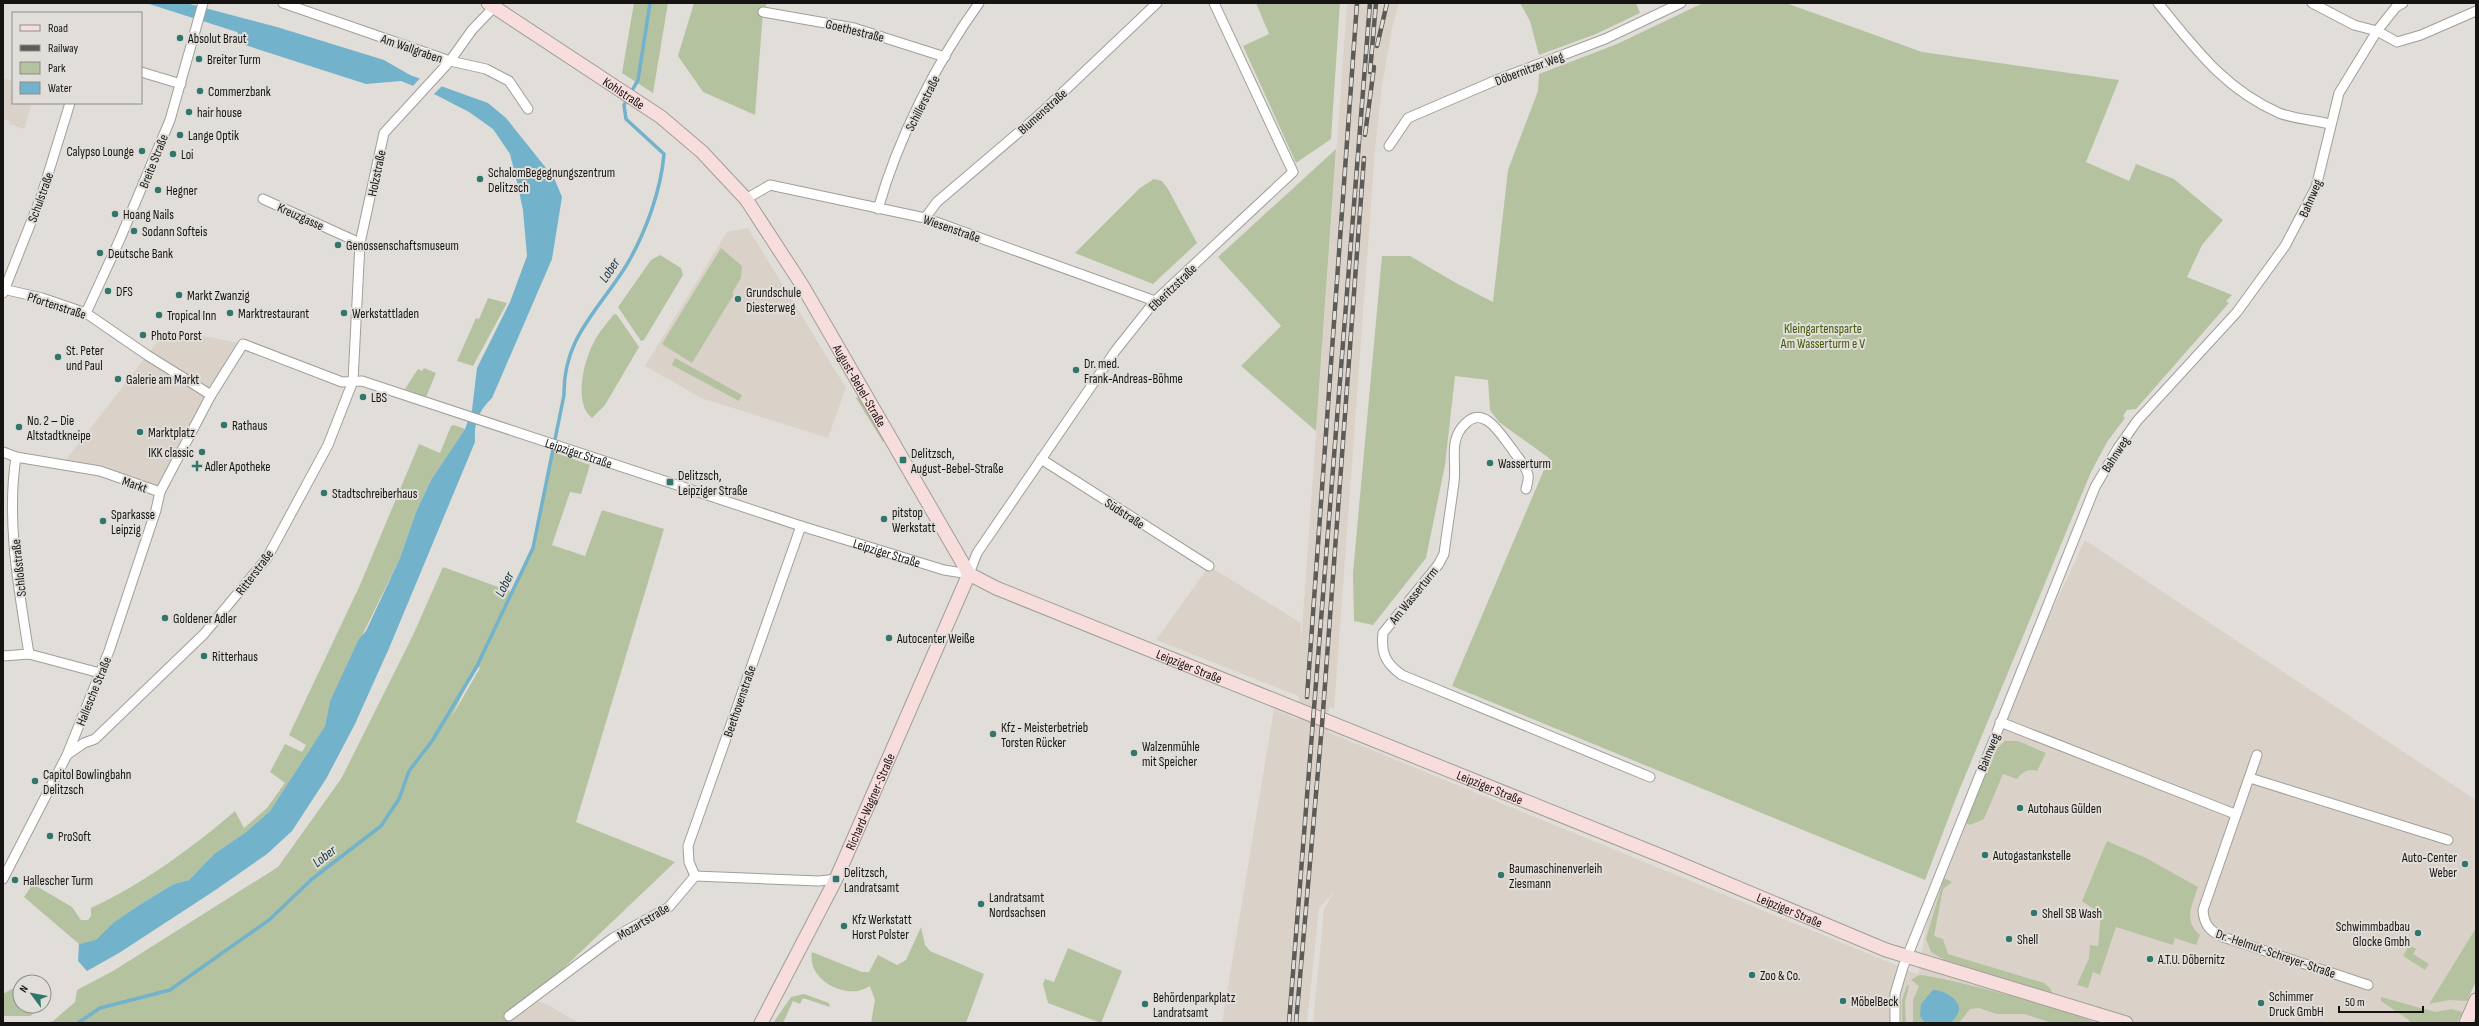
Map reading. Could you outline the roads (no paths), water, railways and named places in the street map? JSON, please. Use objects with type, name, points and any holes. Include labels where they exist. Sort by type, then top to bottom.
[{"type":"street","name":"Breite Straße","points":[[86,313],[154,160],[180,84],[203,3]]},
{"type":"street","name":"Am Wallgraben","points":[[283,3],[450,62],[472,65],[498,74],[509,81],[528,109]]},
{"type":"street","name":"Schillerstraße","points":[[878,209],[888,173],[916,112],[962,26],[978,3]]},
{"type":"street","name":"Blumenstraße","points":[[925,218],[937,202],[1039,115],[1157,3]]},
{"type":"street","name":"Elberitzstraße","points":[[969,574],[977,553],[1041,459],[1116,350],[1155,301],[1293,172],[1214,3]]},
{"type":"street","name":"Döbernitzer Weg","points":[[1389,146],[1408,118],[1499,79],[1605,39],[1680,3]]},
{"type":"street","points":[[2158,3],[2202,57],[2227,82],[2280,113],[2330,124]]},
{"type":"street","points":[[2312,3],[2354,25],[2377,31],[2397,42],[2421,35],[2476,11]]},
{"type":"street","name":"Bahnweg","points":[[1895,1023],[1895,994],[1907,957],[2000,722],[2102,474],[2137,421],[2237,312],[2285,246],[2316,187],[2330,124],[2339,93],[2377,31],[2396,7],[2403,3]]},
{"type":"street","name":"Holzstraße","points":[[353,381],[360,243],[384,133],[413,100],[450,62],[472,30],[494,4]]},
{"type":"street","name":"Kohlstraße","points":[[494,4],[661,117],[702,152],[746,199]]},
{"type":"street","name":"Goethestraße","points":[[763,12],[854,28],[945,57]]},
{"type":"street","points":[[142,72],[180,84]]},
{"type":"street","name":"Schulstraße","points":[[3,291],[41,197],[70,104]]},
{"type":"street","name":"Wiesenstraße","points":[[746,199],[770,185],[925,218],[1155,301]]},
{"type":"street","name":"Kreuzgasse","points":[[263,199],[360,243]]},
{"type":"street","name":"August-Bebel-Straße","points":[[746,199],[802,285],[969,574]]},
{"type":"street","name":"Pfortenstraße","points":[[3,291],[42,298],[86,313],[147,355],[212,395]]},
{"type":"street","name":"Leipziger Straße","points":[[243,344],[342,382],[362,381],[460,415],[542,440],[801,526],[944,570],[969,574],[1007,592],[1907,957],[2126,1023]]},
{"type":"street","name":"Markt","points":[[3,452],[16,457],[100,471],[160,492],[212,395],[243,344]]},
{"type":"street","name":"Ritterstraße","points":[[67,755],[84,743],[95,738],[204,634],[267,558],[328,445],[353,381]]},
{"type":"street","name":"Am Wasserturm","points":[[1526,489],[1529,476],[1494,424],[1478,417],[1474,417],[1464,424],[1456,438],[1453,457],[1455,479],[1444,554],[1438,565],[1383,633],[1382,647],[1384,658],[1392,668],[1402,674],[1650,777]]},
{"type":"street","name":"Schloßstraße","points":[[16,457],[12,484],[13,520],[29,654]]},
{"type":"street","name":"Südstraße","points":[[1041,459],[1209,566]]},
{"type":"street","name":"Hallesche Straße","points":[[3,879],[67,755],[100,673],[154,518],[160,492]]},
{"type":"street","name":"Beethovenstraße","points":[[695,876],[689,862],[688,846],[801,526]]},
{"type":"street","name":"Richard-Wagner-Straße","points":[[761,1023],[836,879],[969,574]]},
{"type":"street","points":[[3,656],[29,654],[100,673]]},
{"type":"street","points":[[2000,722],[2235,814]]},
{"type":"street","name":"Dr.-Helmut-Schreyer-Straße","points":[[2257,755],[2250,778],[2235,814],[2203,910],[2204,919],[2208,928],[2223,937],[2368,985]]},
{"type":"street","points":[[2250,778],[2448,840]]},
{"type":"street","points":[[695,876],[819,881],[836,879]]},
{"type":"street","name":"Mozartstraße","points":[[510,1016],[613,938],[669,906],[695,876]]},
{"type":"street","points":[[2466,1023],[2476,1000]]},
{"type":"water","points":[[146,3],[186,3],[277,27],[384,60],[410,75],[488,103],[506,118],[554,178],[562,197],[552,259],[492,398],[480,413],[476,423],[475,442],[390,646],[355,724],[326,779],[292,831],[267,854],[214,891],[119,953],[87,971],[78,961],[79,944],[96,940],[114,922],[144,902],[174,884],[189,880],[214,854],[246,832],[270,811],[325,726],[330,701],[359,639],[366,631],[400,558],[416,512],[431,480],[465,429],[472,410],[477,368],[510,302],[527,256],[523,210],[510,154],[493,129],[469,112],[436,95],[401,81],[366,84],[245,45],[237,32]]},
{"type":"water","points":[[1933,990],[1941,991],[1950,995],[1959,1005],[1959,1011],[1951,1023],[1925,1023],[1920,1016],[1921,1004]]},
{"type":"waterway","name":"Lober","points":[[78,1023],[100,1008],[170,990],[269,920],[312,879],[381,826],[399,799],[409,771],[432,741],[477,666],[533,548],[564,395],[565,375],[569,357],[584,326],[633,254],[646,226],[656,197],[664,154],[626,119],[624,105],[638,80],[650,3]]},
{"type":"railway","points":[[1307,697],[1357,3]]},
{"type":"railway","points":[[1289,1023],[1370,3]]},
{"type":"railway","points":[[1370,72],[1376,3]]},
{"type":"railway","points":[[1377,46],[1387,3]]},
{"type":"railway","points":[[1365,135],[1374,67]]},
{"type":"railway","points":[[1296,1023],[1322,725],[1364,158]]},
{"type":"place","name":"Absolut Braut","points":[[180,38]]},
{"type":"place","name":"Breiter Turm","points":[[199,59]]},
{"type":"place","name":"Commerzbank","points":[[200,91]]},
{"type":"place","name":"hair house","points":[[189,112]]},
{"type":"place","name":"Lange Optik","points":[[180,135]]},
{"type":"place","name":"Calypso Lounge","points":[[142,151]]},
{"type":"place","name":"Loi","points":[[173,154]]},
{"type":"place","name":"SchalomBegegnungszentrum Delitzsch","points":[[480,179]]},
{"type":"place","name":"Hegner","points":[[158,190]]},
{"type":"place","name":"Hoang Nails","points":[[115,214]]},
{"type":"place","name":"Sodann Softeis","points":[[134,231]]},
{"type":"place","name":"Genossenschaftsmuseum","points":[[338,245]]},
{"type":"place","name":"Deutsche Bank","points":[[100,253]]},
{"type":"place","name":"DFS","points":[[108,291]]},
{"type":"place","name":"Markt Zwanzig","points":[[179,295]]},
{"type":"place","name":"Grundschule Diesterweg","points":[[738,299]]},
{"type":"place","name":"Marktrestaurant","points":[[230,313]]},
{"type":"place","name":"Werkstattladen","points":[[344,313]]},
{"type":"place","name":"Tropical Inn","points":[[159,315]]},
{"type":"place","name":"Photo Porst","points":[[143,335]]},
{"type":"place","name":"St. Peter und Paul","points":[[58,357]]},
{"type":"place","name":"Dr. med. Frank-Andreas-Böhme","points":[[1076,370]]},
{"type":"place","name":"Galerie am Markt","points":[[118,379]]},
{"type":"place","name":"LBS","points":[[363,397]]},
{"type":"place","name":"Rathaus","points":[[224,425]]},
{"type":"place","name":"No. 2 – Die Altstadtkneipe","points":[[19,427]]},
{"type":"place","name":"Marktplatz","points":[[140,432]]},
{"type":"place","name":"IKK classic","points":[[202,452]]},
{"type":"place","name":"Delitzsch, August-Bebel-Straße","points":[[903,460]]},
{"type":"place","name":"Wasserturm","points":[[1490,463]]},
{"type":"place","name":"Adler Apotheke","points":[[197,466]]},
{"type":"place","name":"Delitzsch, Leipziger Straße","points":[[670,482]]},
{"type":"place","name":"Stadtschreiberhaus","points":[[324,493]]},
{"type":"place","name":"pitstop Werkstatt","points":[[884,519]]},
{"type":"place","name":"Sparkasse Leipzig","points":[[103,521]]},
{"type":"place","name":"Goldener Adler","points":[[165,618]]},
{"type":"place","name":"Autocenter Weiße","points":[[889,638]]},
{"type":"place","name":"Ritterhaus","points":[[204,656]]},
{"type":"place","name":"Kfz - Meisterbetrieb Torsten Rücker","points":[[993,734]]},
{"type":"place","name":"Walzenmühle mit Speicher","points":[[1134,753]]},
{"type":"place","name":"Capitol Bowlingbahn Delitzsch","points":[[35,781]]},
{"type":"place","name":"Autohaus Gülden","points":[[2020,808]]},
{"type":"place","name":"ProSoft","points":[[50,836]]},
{"type":"place","name":"Autogastankstelle","points":[[1985,855]]},
{"type":"place","name":"Auto-Center Weber","points":[[2465,864]]},
{"type":"place","name":"Baumaschinenverleih Ziesmann","points":[[1501,875]]},
{"type":"place","name":"Delitzsch, Landratsamt","points":[[836,879]]},
{"type":"place","name":"Hallescher Turm","points":[[15,880]]},
{"type":"place","name":"Landratsamt Nordsachsen","points":[[981,904]]},
{"type":"place","name":"Shell SB Wash","points":[[2034,913]]},
{"type":"place","name":"Kfz Werkstatt Horst Polster","points":[[844,926]]},
{"type":"place","name":"Schwimmbadbau Glocke Gmbh","points":[[2418,933]]},
{"type":"place","name":"Shell","points":[[2009,939]]},
{"type":"place","name":"A.T.U. Döbernitz","points":[[2150,959]]},
{"type":"place","name":"Zoo & Co.","points":[[1752,975]]},
{"type":"place","name":"MöbelBeck","points":[[1843,1001]]},
{"type":"place","name":"Schimmer Druck GmbH","points":[[2261,1003]]},
{"type":"place","name":"Behördenparkplatz Landratsamt","points":[[1145,1004]]},
{"type":"park label","name":"Kleingartensparte Am Wasserturm e V","points":[[1823,336]]}]
